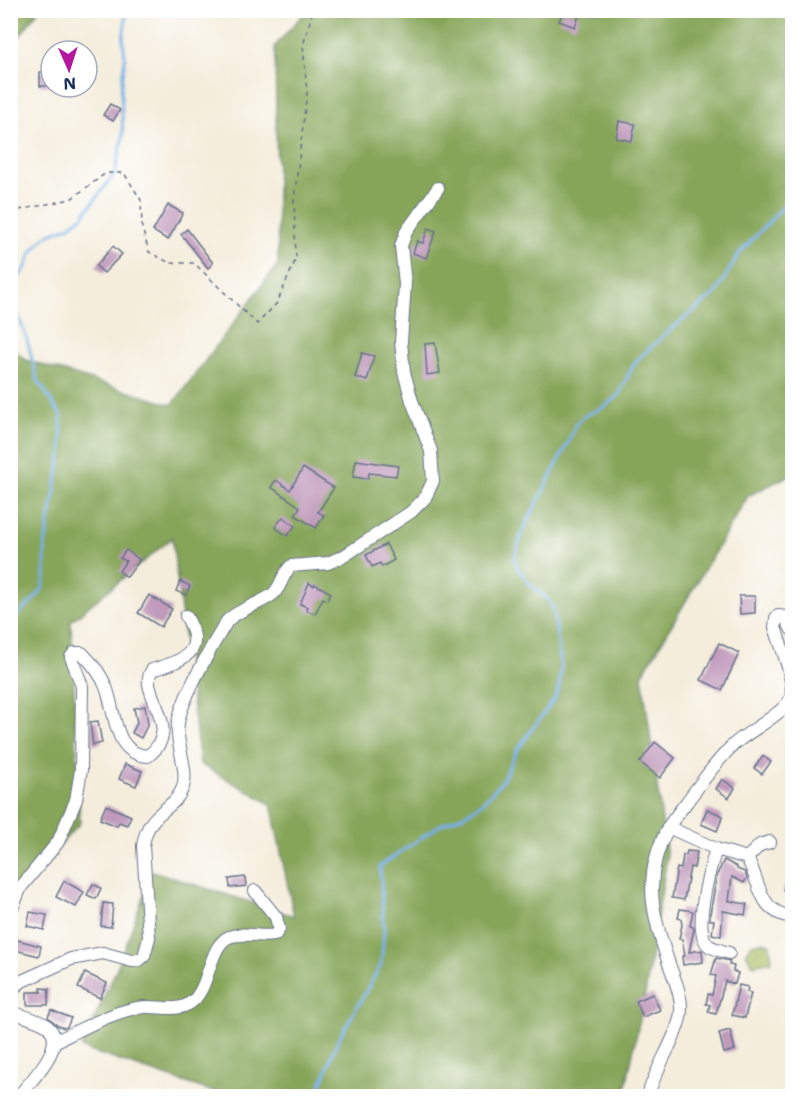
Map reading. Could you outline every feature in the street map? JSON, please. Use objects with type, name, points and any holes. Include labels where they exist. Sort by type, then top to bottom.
[{"type":"street","points":[[10,991],[21,981],[71,959],[103,953],[132,961],[144,956],[149,938],[144,838],[150,822],[179,795],[183,787],[184,772],[178,732],[180,714],[227,621],[238,612],[276,592],[286,571],[291,566],[319,565],[336,561],[411,512],[425,498],[433,481],[433,465],[431,451],[412,401],[405,372],[401,342],[405,284],[401,246],[406,232],[438,188]]},
{"type":"street","points":[[792,555],[792,581]]},
{"type":"street","points":[[10,913],[21,887],[58,842],[76,800],[81,770],[82,686],[71,657],[74,653],[82,653],[92,662],[106,686],[120,738],[128,750],[136,756],[148,756],[158,749],[161,741],[159,708],[151,694],[148,683],[149,674],[152,670],[173,664],[188,656],[194,644],[194,630],[186,616]]},
{"type":"street","points":[[648,1096],[654,1073],[678,1026],[681,1008],[651,900],[652,876],[659,848],[668,827],[728,750],[787,704],[792,689],[775,627],[776,618],[785,617],[792,630]]},
{"type":"street","points":[[668,827],[716,849],[747,858]]},
{"type":"street","points":[[747,858],[760,845],[770,842]]},
{"type":"street","points":[[716,849],[703,906],[702,931],[710,947],[729,953]]},
{"type":"street","points":[[747,858],[766,904],[783,915],[792,916]]},
{"type":"street","points":[[54,1042],[132,1008],[189,1005],[196,998],[222,942],[236,935],[268,936],[275,934],[279,929],[276,917],[255,891]]},
{"type":"street","points":[[10,1011],[46,1026],[54,1042],[52,1054],[19,1096]]},
{"type":"path","points":[[10,212],[71,200],[106,173],[124,173],[141,200],[142,228],[149,252],[170,263],[194,263],[257,324],[277,303],[296,259],[294,200],[307,92],[303,46],[313,10]]},
{"type":"green space","points":[[10,11],[38,11],[13,45],[11,45]]},
{"type":"green space","points":[[306,11],[792,11],[792,474],[748,496],[642,675],[667,857],[646,989],[624,1096],[216,1096],[214,1092],[81,1048],[121,959],[152,871],[294,916],[271,804],[200,764],[172,538],[71,621],[80,823],[11,898],[10,346],[26,360],[172,405],[278,264],[275,46]]},
{"type":"green space","points":[[763,942],[770,944],[772,961],[753,965],[746,953],[752,944]]},
{"type":"green space","points":[[792,999],[792,1096],[791,1096],[787,1010]]},
{"type":"building","points":[[563,11],[579,16],[575,27],[559,21]]},
{"type":"building","points":[[110,104],[120,110],[113,121],[103,115]]},
{"type":"building","points":[[619,121],[635,124],[632,141],[616,138]]},
{"type":"building","points":[[168,205],[183,213],[168,240],[153,231]]},
{"type":"building","points":[[428,228],[436,231],[426,258],[413,253],[417,241],[423,243]]},
{"type":"building","points":[[187,229],[213,263],[208,268],[181,234]]},
{"type":"building","points":[[113,246],[122,254],[104,273],[96,266]]},
{"type":"building","points":[[435,343],[440,373],[427,375],[425,344]]},
{"type":"building","points":[[362,353],[374,356],[367,381],[355,377]]},
{"type":"building","points":[[356,460],[398,466],[396,476],[369,473],[368,479],[353,477]]},
{"type":"building","points":[[303,468],[334,488],[318,512],[324,515],[316,528],[295,515],[300,507],[271,487],[276,480],[290,490]]},
{"type":"building","points":[[283,517],[295,526],[287,536],[275,527]]},
{"type":"building","points":[[386,544],[394,560],[382,567],[380,563],[372,567],[366,555]]},
{"type":"building","points":[[126,550],[140,560],[127,577],[119,571],[126,561],[120,558]]},
{"type":"building","points":[[180,581],[190,586],[186,595],[176,591]]},
{"type":"building","points":[[309,583],[331,593],[327,600],[323,598],[315,614],[300,604]]},
{"type":"building","points":[[149,595],[172,609],[161,627],[138,613]]},
{"type":"building","points":[[739,596],[755,596],[755,613],[740,614]]},
{"type":"building","points":[[719,643],[739,653],[722,690],[701,680]]},
{"type":"building","points":[[145,706],[148,724],[141,738],[132,733],[137,723],[134,708]]},
{"type":"building","points":[[98,721],[102,743],[93,745],[90,722]]},
{"type":"building","points":[[655,742],[675,758],[660,778],[640,762]]},
{"type":"building","points":[[763,756],[771,762],[762,774],[754,768]]},
{"type":"building","points":[[125,764],[142,771],[136,786],[119,779]]},
{"type":"building","points":[[722,779],[735,788],[729,798],[716,789]]},
{"type":"building","points":[[106,805],[131,816],[127,825],[119,822],[117,826],[100,819]]},
{"type":"building","points":[[707,809],[723,816],[717,831],[701,824]]},
{"type":"building","points":[[687,851],[697,852],[694,868],[690,867],[684,900],[672,898],[677,868],[681,869],[683,855],[686,855]]},
{"type":"building","points":[[724,860],[745,872],[747,878],[744,883],[732,877],[729,901],[747,904],[745,915],[723,911],[721,936],[712,934],[714,920],[710,920],[710,914],[717,875]]},
{"type":"building","points":[[792,870],[792,895],[783,890]]},
{"type":"building","points":[[245,877],[246,886],[230,888],[229,879]]},
{"type":"building","points":[[64,881],[84,892],[76,907],[56,897]]},
{"type":"building","points":[[93,884],[101,888],[96,899],[87,895]]},
{"type":"building","points":[[103,903],[113,904],[111,927],[101,926]]},
{"type":"building","points":[[680,909],[693,911],[690,926],[694,929],[689,952],[702,950],[703,962],[683,965],[682,956],[685,956],[682,939],[679,939],[682,925],[681,919],[678,918]]},
{"type":"building","points":[[30,912],[47,915],[44,930],[27,926]]},
{"type":"building","points":[[17,940],[41,946],[39,956],[15,950]]},
{"type":"building","points":[[716,958],[730,961],[729,965],[734,966],[733,971],[738,973],[735,984],[725,981],[716,1014],[708,1012],[710,1005],[706,1004],[708,994],[712,995],[716,976],[711,975]]},
{"type":"building","points":[[85,973],[107,983],[100,998],[78,988]]},
{"type":"building","points":[[739,985],[748,987],[747,992],[751,993],[745,1018],[732,1015]]},
{"type":"building","points":[[41,988],[49,989],[48,1005],[27,1005],[27,992],[41,992]]},
{"type":"building","points":[[653,994],[660,1010],[643,1017],[636,1001]]},
{"type":"building","points":[[51,1010],[71,1018],[67,1027],[57,1025],[48,1017]]},
{"type":"building","points":[[730,1030],[735,1050],[724,1053],[719,1033]]},
{"type":"waterway","points":[[10,623],[43,587],[45,545],[62,451],[61,416],[37,379],[27,339],[15,308],[13,285],[41,241],[82,217],[115,173],[123,136],[121,91],[126,17],[123,10]]},
{"type":"waterway","points":[[319,1096],[337,1042],[381,965],[384,931],[380,866],[440,825],[464,815],[483,802],[502,781],[517,750],[555,698],[559,687],[561,666],[554,613],[550,602],[531,585],[514,560],[522,532],[576,424],[584,416],[602,408],[618,396],[635,362],[716,293],[738,255],[792,197]]},
{"type":"waterway","points":[[10,716],[10,747]]}]
